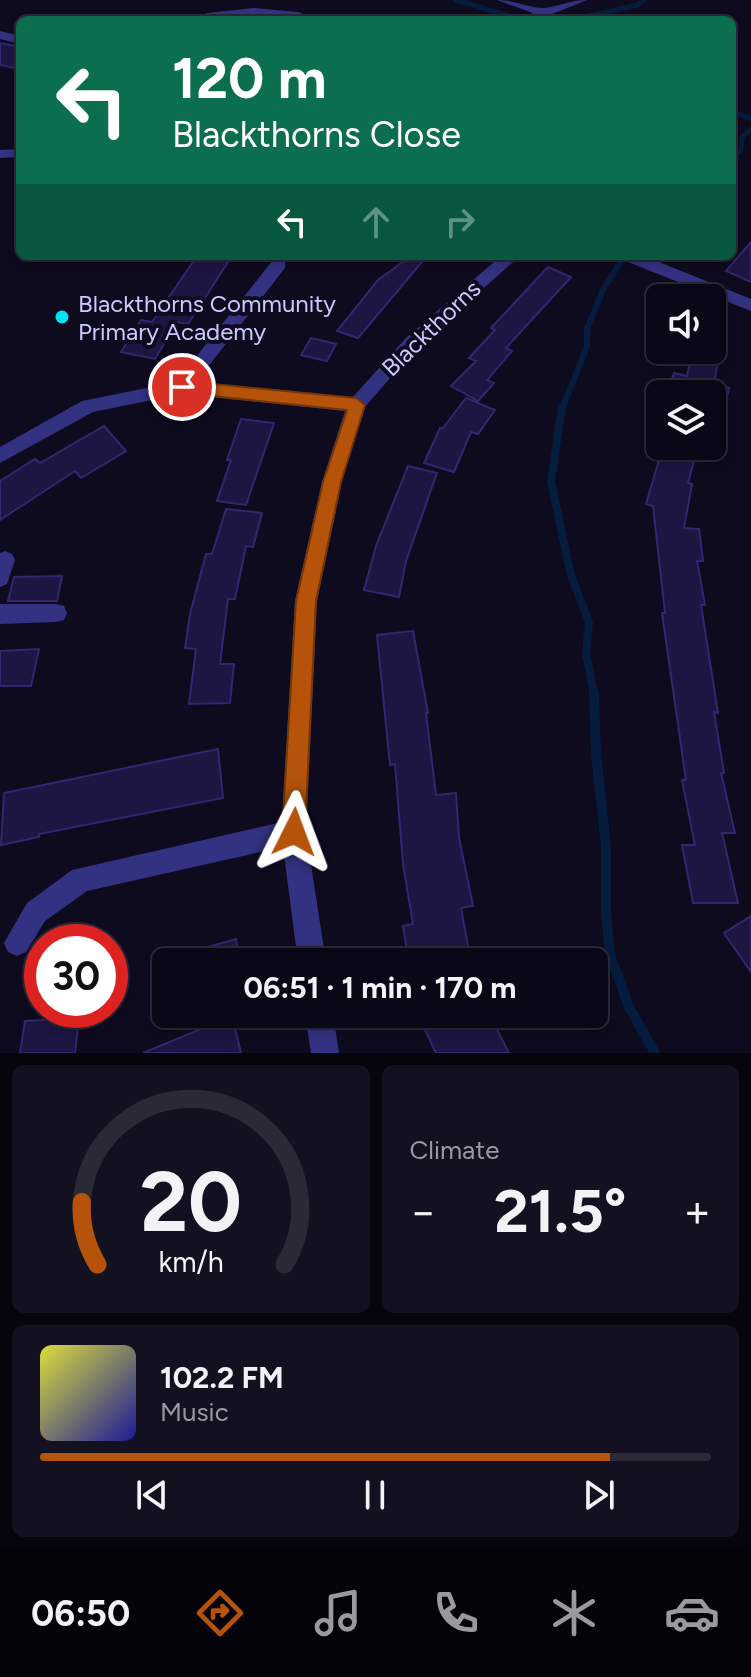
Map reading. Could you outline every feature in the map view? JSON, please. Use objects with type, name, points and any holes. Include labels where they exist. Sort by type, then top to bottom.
[{"type":"street","points":[[219,0],[228,12]]},
{"type":"street","points":[[503,0],[532,16]]},
{"type":"street","points":[[537,16],[581,0]]},
{"type":"street","points":[[210,16],[265,9],[296,16]]},
{"type":"street","name":"Blackthorns","points":[[310,948],[294,832],[306,601],[332,482],[356,405],[412,342],[506,260]]},
{"type":"street","points":[[638,260],[751,305]]},
{"type":"street","points":[[182,387],[279,264]]},
{"type":"street","points":[[0,456],[88,406],[182,387],[356,405]]},
{"type":"street","points":[[0,614],[56,613]]},
{"type":"street","points":[[17,943],[36,912],[81,879],[294,832]]},
{"type":"street","points":[[321,1028],[325,1053]]},
{"type":"building","points":[[0,43],[16,46],[16,68],[0,65]]},
{"type":"building","points":[[751,242],[751,282],[726,271]]},
{"type":"building","points":[[194,260],[229,260],[188,324],[177,322],[155,359],[121,352],[141,320],[152,322]]},
{"type":"building","points":[[406,260],[424,260],[358,338],[337,331],[378,280]]},
{"type":"building","points":[[548,267],[571,277],[506,348],[512,351],[487,380],[494,383],[478,401],[451,386],[476,361],[469,358],[495,330],[491,328]]},
{"type":"building","points":[[311,338],[336,344],[327,361],[301,355]]},
{"type":"building","points":[[690,364],[718,364],[715,380],[672,380],[674,373],[687,376]]},
{"type":"building","points":[[466,398],[495,410],[478,434],[471,432],[454,472],[424,463],[440,428]]},
{"type":"building","points":[[241,419],[274,423],[246,505],[217,501]]},
{"type":"building","points":[[104,426],[126,451],[81,478],[75,471],[0,520],[0,481],[35,459],[40,463]]},
{"type":"building","points":[[659,460],[694,460],[688,483],[692,484],[684,528],[699,529],[703,561],[697,561],[705,605],[701,605],[718,713],[714,712],[724,773],[721,773],[735,833],[722,833],[738,903],[693,903],[682,845],[695,845],[682,780],[686,780],[662,613],[665,613],[653,506],[646,504]]},
{"type":"building","points":[[408,466],[437,473],[406,561],[399,597],[364,590],[376,546]]},
{"type":"building","points":[[226,509],[262,513],[253,547],[246,546],[235,599],[228,599],[220,664],[234,664],[230,703],[189,704],[196,649],[185,648],[190,614],[206,554],[212,554]]},
{"type":"building","points":[[62,576],[57,601],[8,601],[14,577]]},
{"type":"building","points":[[413,631],[428,713],[436,795],[456,793],[459,838],[473,906],[461,908],[468,948],[407,948],[403,926],[413,924],[403,864],[395,764],[390,765],[377,635]]},
{"type":"building","points":[[39,649],[31,686],[0,686],[0,651]]},
{"type":"building","points":[[218,749],[223,798],[39,834],[39,837],[1,845],[4,793]]},
{"type":"building","points":[[751,916],[751,972],[724,933]]},
{"type":"building","points":[[236,939],[237,948],[204,948]]},
{"type":"building","points":[[24,1027],[78,1028],[75,1053],[20,1053]]},
{"type":"building","points":[[203,1028],[235,1028],[241,1053],[143,1053]]},
{"type":"building","points":[[496,1028],[509,1053],[436,1053],[425,1030]]},
{"type":"waterway","points":[[456,0],[510,16]]},
{"type":"waterway","points":[[589,16],[637,5],[644,0]]},
{"type":"waterway","points":[[736,113],[751,118]]},
{"type":"waterway","points":[[736,154],[741,150],[742,137],[751,129]]},
{"type":"waterway","points":[[562,409],[587,347],[587,329],[603,290],[622,260]]},
{"type":"waterway","points":[[562,407],[551,481],[571,576],[589,622],[586,653],[594,695]]},
{"type":"waterway","points":[[594,693],[596,754],[606,846],[606,913],[610,955],[629,1007],[655,1053]]},
{"type":"place","name":"Blackthorns Community Primary Academy","points":[[62,317]]},
{"type":"route","points":[[182,387],[356,405],[332,482],[306,601],[294,832]]}]
